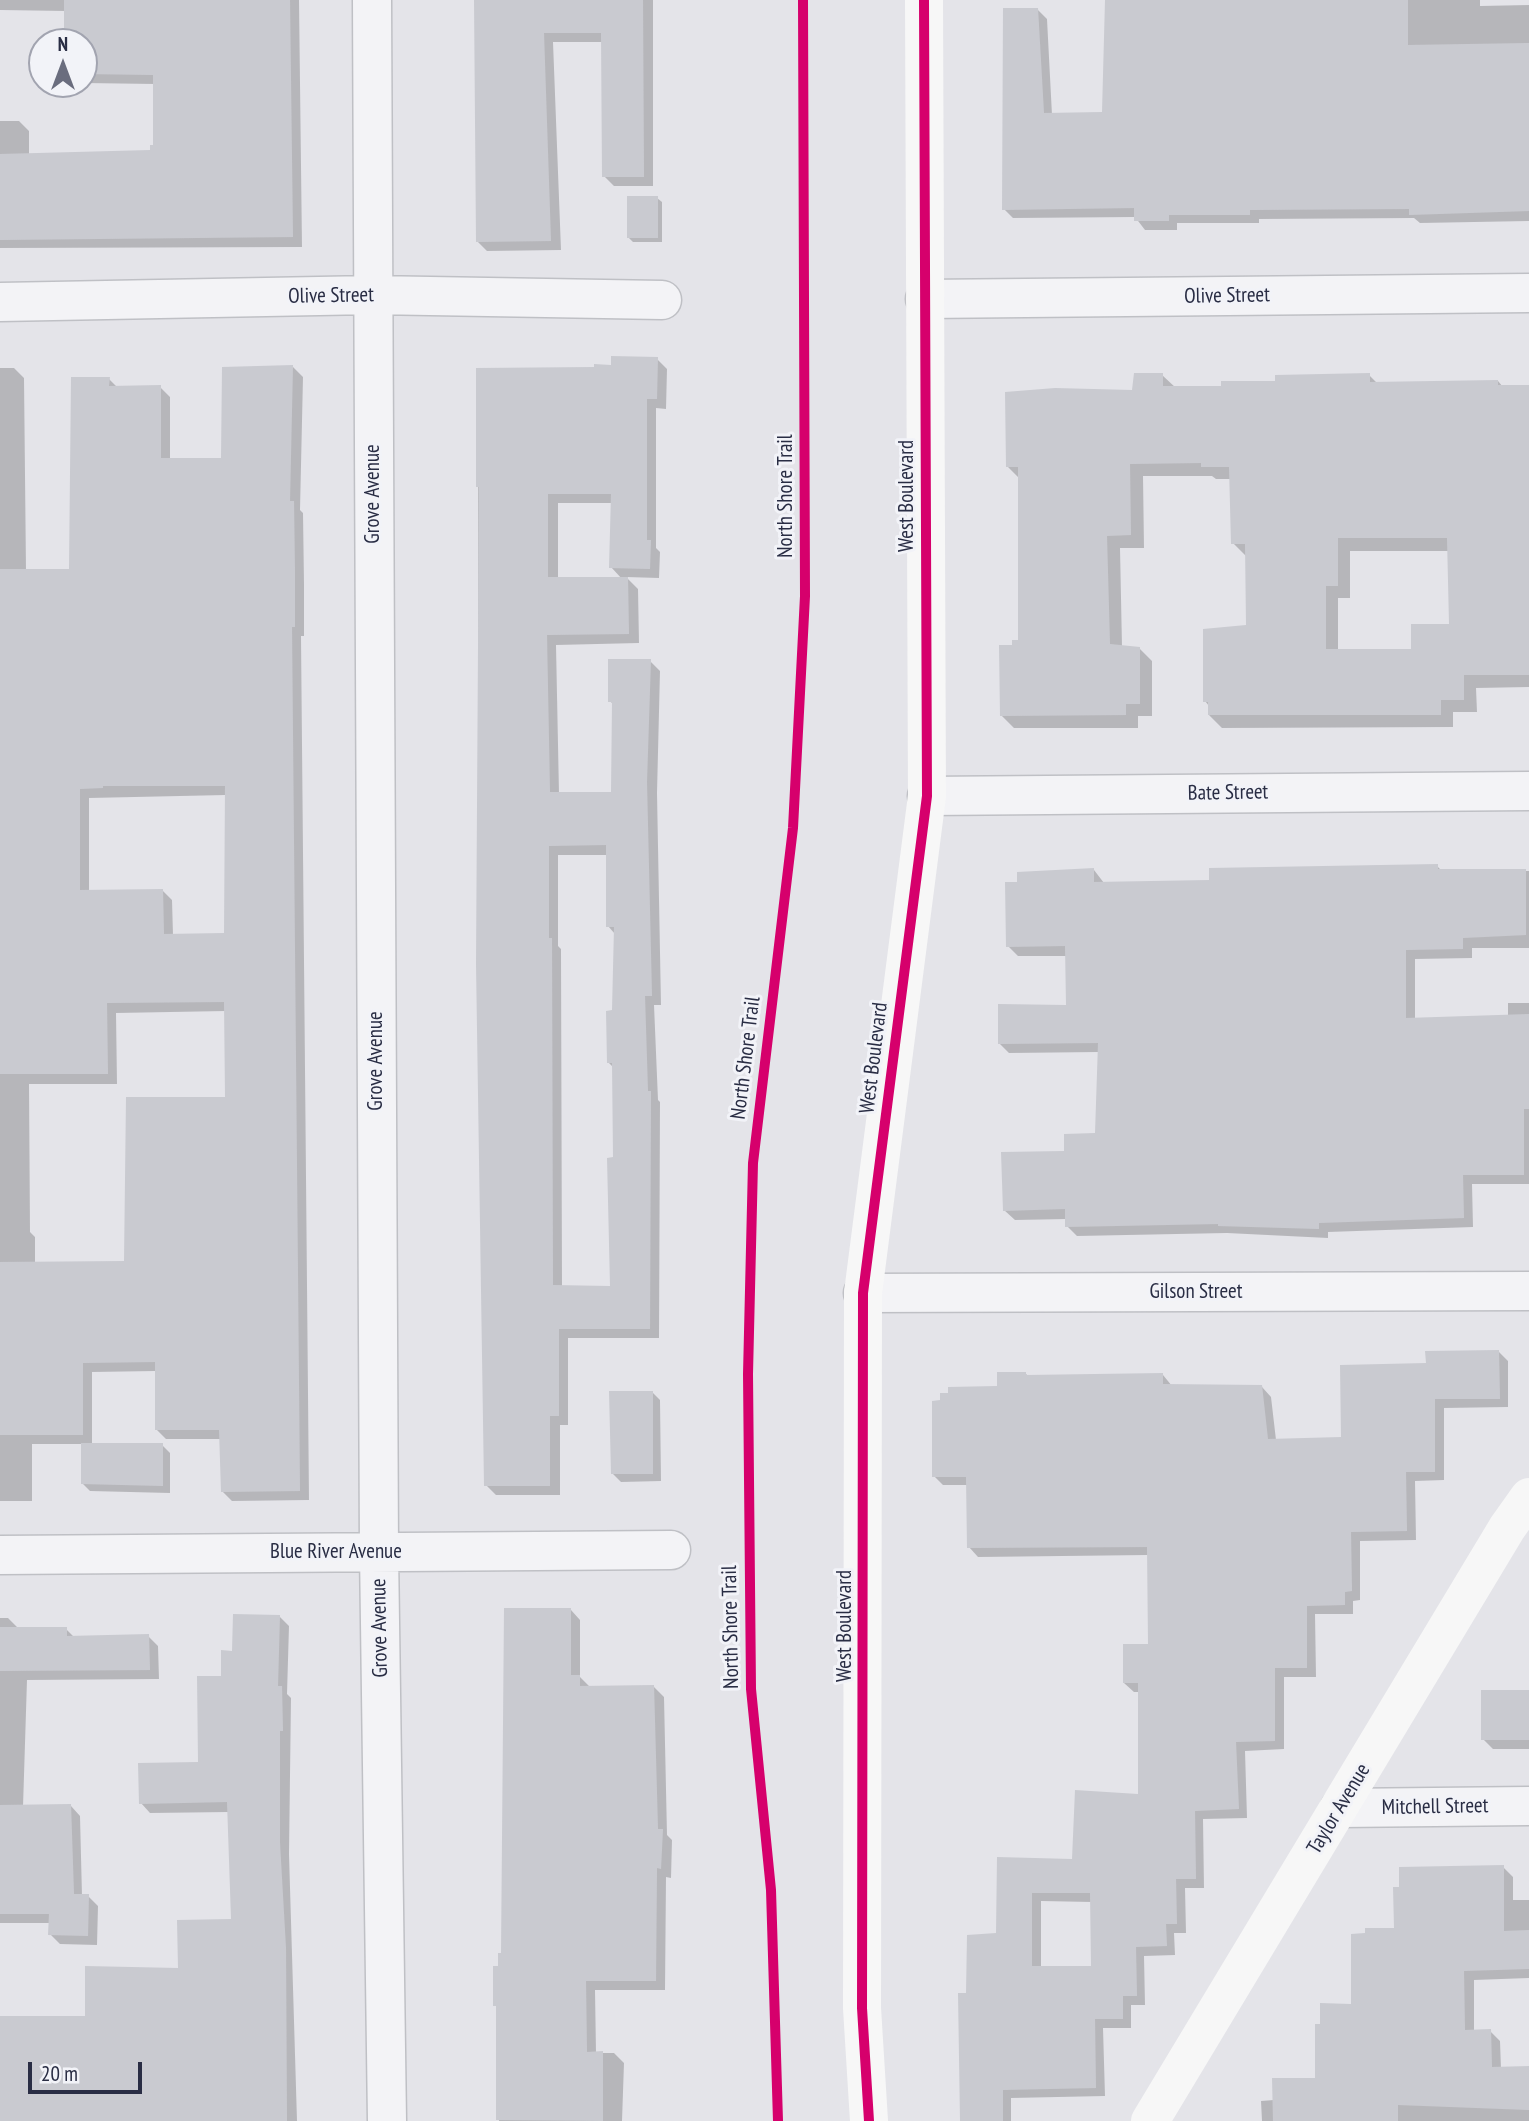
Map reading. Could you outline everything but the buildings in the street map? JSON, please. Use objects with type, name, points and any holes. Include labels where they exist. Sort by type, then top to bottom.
[{"type":"street","name":"Grove Avenue","points":[[372,0],[379,1551],[387,2121]]},
{"type":"street","name":"West Boulevard","points":[[869,2121],[863,2008],[863,1293],[927,796],[924,0]]},
{"type":"street","name":"Olive Street","points":[[925,299],[1529,293]]},
{"type":"street","name":"Olive Street","points":[[0,302],[372,295],[662,300]]},
{"type":"street","name":"Bate Street","points":[[927,796],[1529,791]]},
{"type":"street","name":"Gilson Street","points":[[863,1293],[1529,1291]]},
{"type":"street","name":"Taylor Avenue","points":[[1150,2121],[1507,1528],[1529,1497]]},
{"type":"street","name":"Blue River Avenue","points":[[0,1555],[671,1550]]},
{"type":"street","name":"Mitchell Street","points":[[1340,1808],[1529,1806]]},
{"type":"cycle path","name":"North Shore Trail","points":[[778,2121],[771,1890],[751,1689],[748,1374],[753,1163],[793,828],[805,596],[803,0]]},
{"type":"cycle path","points":[[869,2121],[862,2008],[863,1293],[927,796],[924,0]]}]
